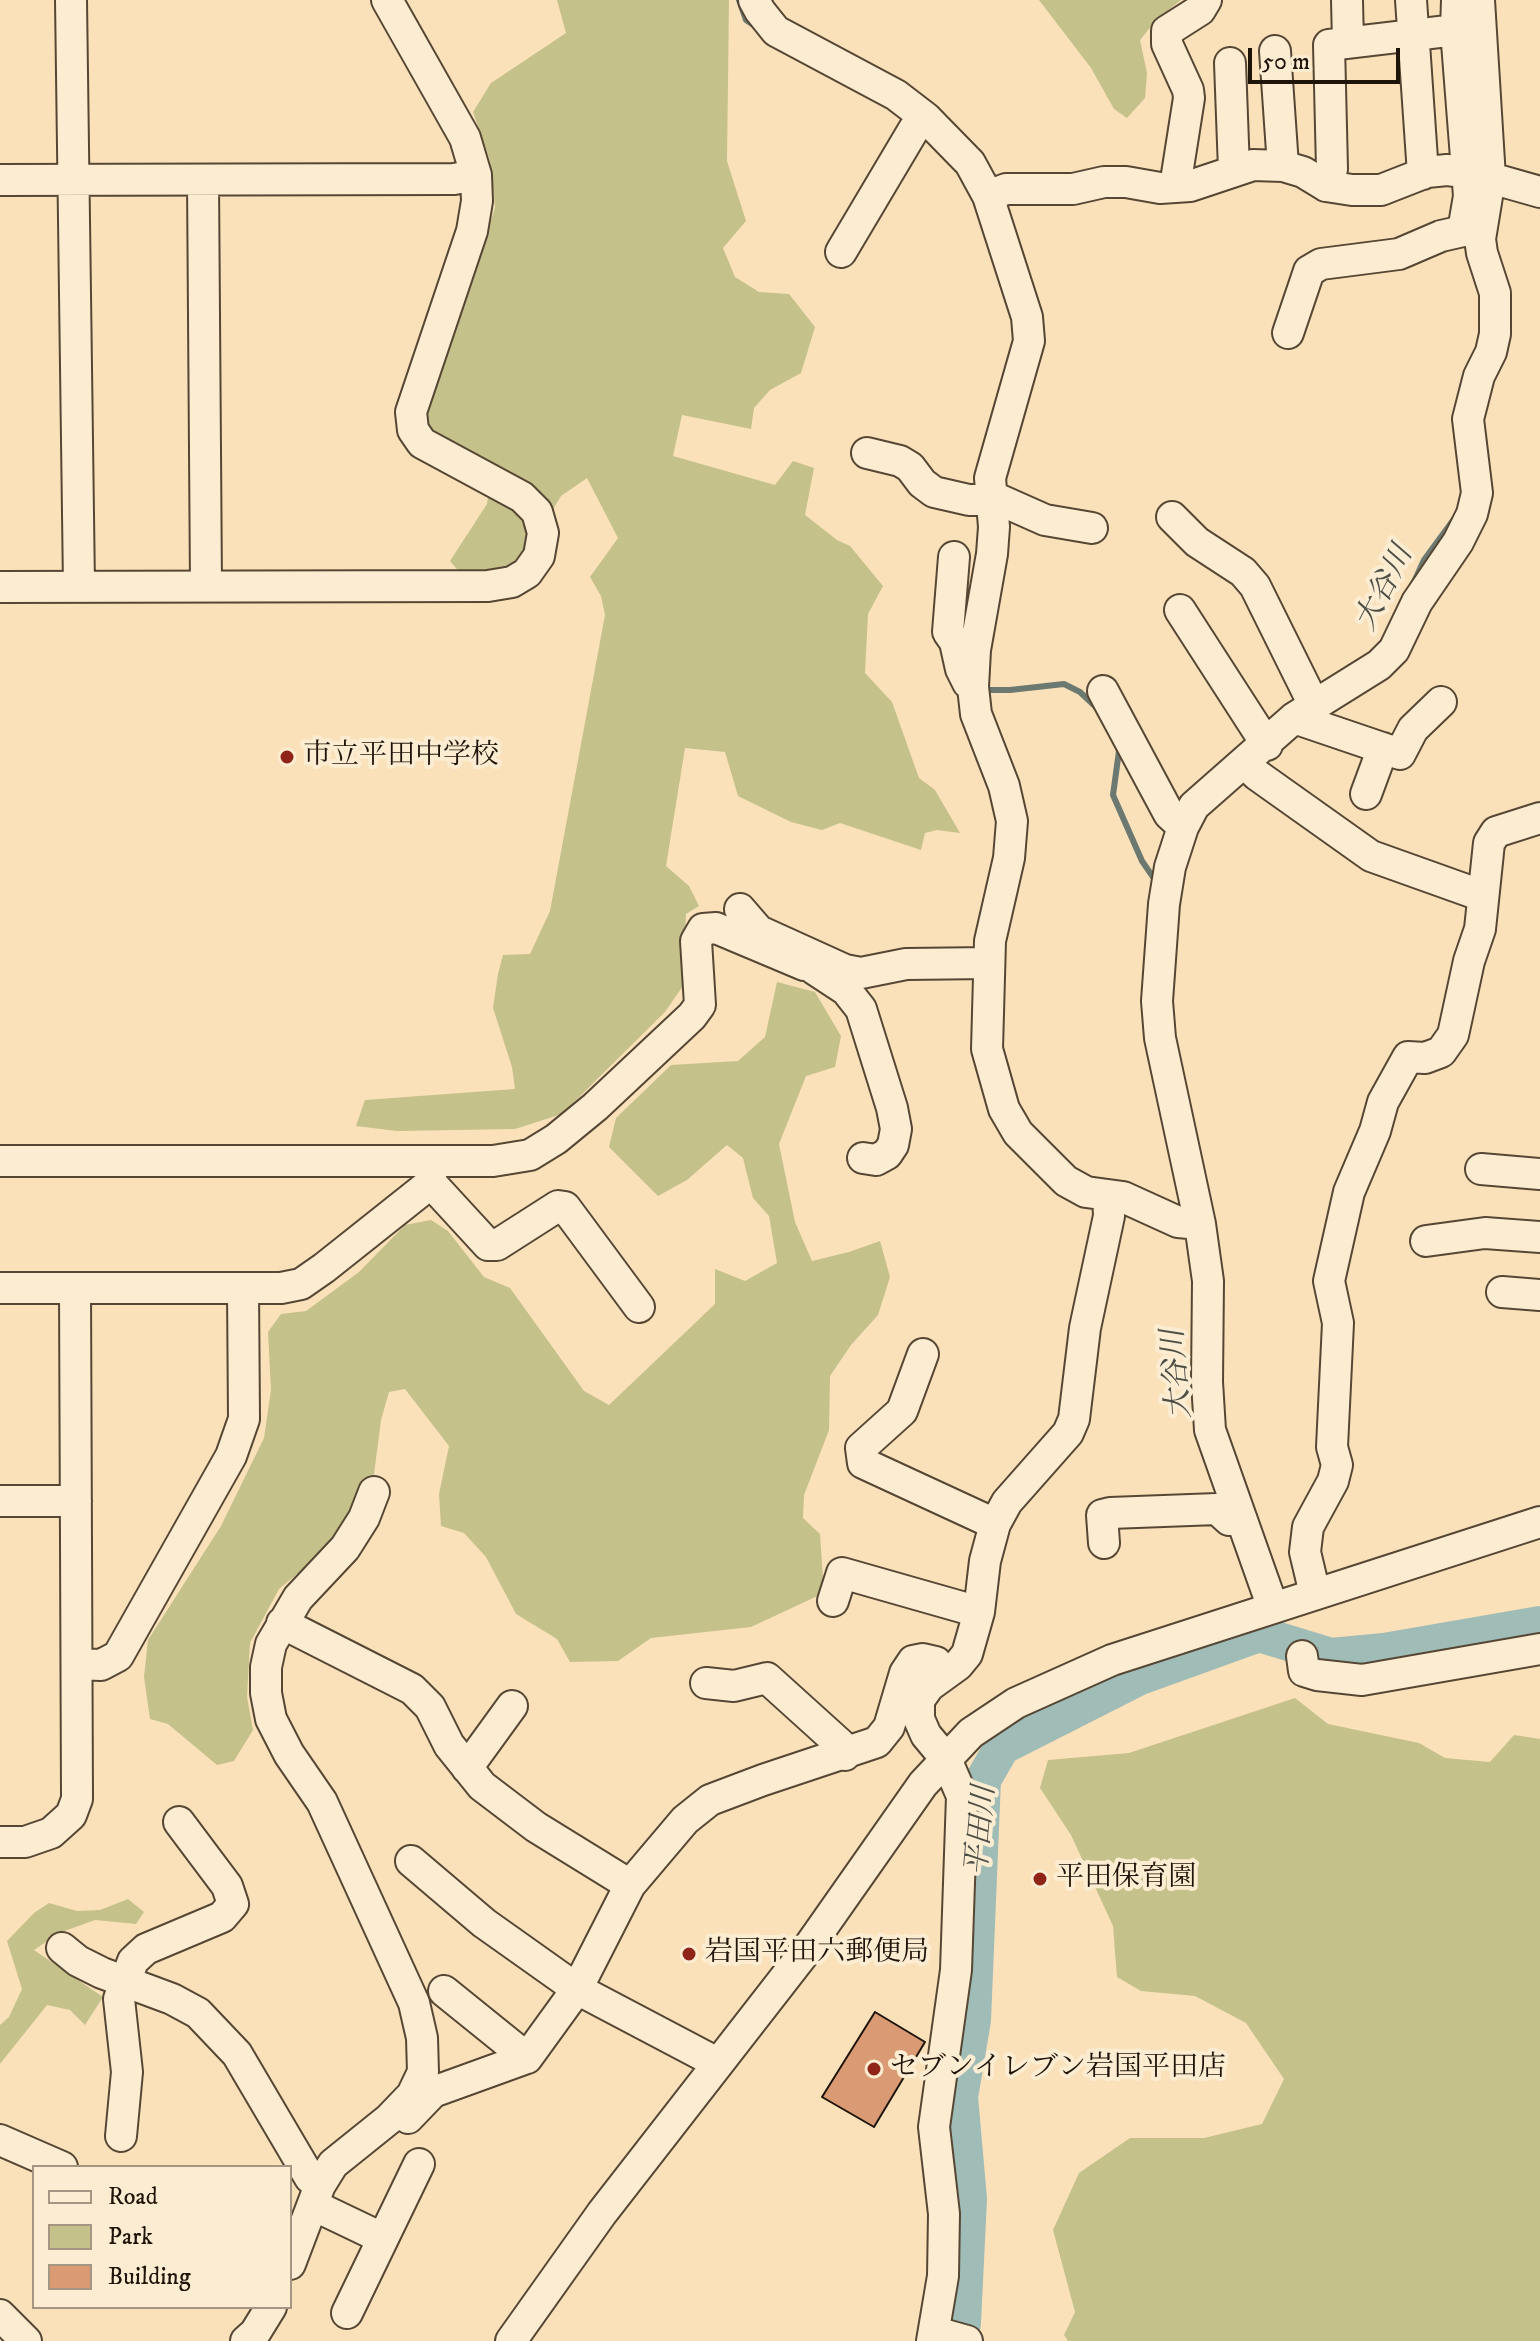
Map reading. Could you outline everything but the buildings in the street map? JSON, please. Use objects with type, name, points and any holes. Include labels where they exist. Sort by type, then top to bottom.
[{"type":"street","points":[[71,0],[79,586]]},
{"type":"street","points":[[0,587],[488,586],[512,582],[527,573],[539,556],[543,533],[537,512],[522,497],[422,443],[413,430],[411,412],[472,231],[477,201],[476,175],[465,138],[387,0]]},
{"type":"street","points":[[754,0],[776,31],[896,95],[926,118],[970,163],[988,196],[1027,317],[1029,341],[990,478],[994,527],[992,554],[975,650],[973,687],[976,714],[1004,786],[1012,821],[1009,858],[993,921],[987,1049],[1004,1109],[1018,1133],[1066,1181],[1086,1192],[1123,1197],[1178,1222],[1200,1224]]},
{"type":"street","points":[[1175,187],[1188,90],[1167,44],[1167,31],[1200,10],[1206,0]]},
{"type":"street","points":[[1347,0],[1348,43]]},
{"type":"street","points":[[1411,0],[1423,174]]},
{"type":"street","points":[[1288,333],[1309,271],[1321,264],[1399,254],[1441,236],[1463,231],[1469,196],[1479,175],[1456,30],[1457,0]]},
{"type":"street","points":[[1273,1608],[1210,1430],[1208,1281],[1200,1224],[1160,1038],[1157,1001],[1164,904],[1177,822],[1257,744],[1306,702],[1379,665],[1394,650],[1417,602],[1458,542],[1472,514],[1477,493],[1468,419],[1479,376],[1491,352],[1495,334],[1495,293],[1480,239],[1479,0]]},
{"type":"street","points":[[1326,186],[1332,169],[1329,45],[1456,30]]},
{"type":"street","points":[[1275,51],[1283,166]]},
{"type":"street","points":[[1230,63],[1234,170]]},
{"type":"street","points":[[841,252],[914,129],[926,118]]},
{"type":"street","points":[[988,196],[1006,189],[1073,189],[1104,182],[1160,188],[1190,186],[1253,165],[1283,166],[1303,172],[1326,186],[1352,190],[1381,190],[1423,174],[1447,170],[1479,175],[1540,192]]},
{"type":"street","points":[[0,180],[454,179],[476,175]]},
{"type":"street","points":[[203,180],[206,586]]},
{"type":"street","points":[[867,453],[900,461],[934,492],[969,500],[1000,500],[1045,520],[1092,528]]},
{"type":"street","points":[[1172,517],[1197,542],[1243,572],[1255,586],[1306,702],[1383,748],[1400,754],[1413,729],[1441,702]]},
{"type":"street","points":[[954,557],[948,632],[955,642],[966,682],[973,687]]},
{"type":"street","points":[[1180,610],[1257,744],[1257,775],[1371,856],[1483,896]]},
{"type":"street","points":[[1103,691],[1177,822]]},
{"type":"street","points":[[1366,794],[1383,748]]},
{"type":"street","points":[[1315,1594],[1305,1552],[1308,1527],[1333,1481],[1337,1465],[1332,1447],[1338,1323],[1329,1281],[1349,1192],[1375,1131],[1383,1102],[1408,1057],[1425,1058],[1441,1052],[1453,1035],[1469,961],[1480,929],[1489,843],[1496,832],[1540,818]]},
{"type":"street","points":[[740,909],[759,931],[806,959],[846,990],[861,1009],[896,1129],[893,1145],[887,1154],[876,1160],[863,1158]]},
{"type":"street","points":[[0,1161],[431,1172],[530,1155],[586,1115],[692,1016],[700,1005],[696,941],[703,929],[716,928],[806,959],[861,973],[906,964],[989,963]]},
{"type":"street","points":[[1481,1169],[1540,1174]]},
{"type":"street","points":[[0,1288],[243,1289],[301,1284],[431,1172]]},
{"type":"street","points":[[431,1172],[488,1245],[497,1245],[558,1206],[565,1207],[639,1307]]},
{"type":"street","points":[[946,2337],[944,2214],[934,2127],[956,1970],[962,1796],[946,1759],[926,1735],[919,1719],[919,1700],[929,1686],[958,1665],[967,1654],[979,1612],[985,1561],[995,1524],[1007,1502],[1068,1433],[1074,1419],[1085,1328],[1109,1216],[1108,1195]]},
{"type":"street","points":[[1426,1241],[1485,1233],[1540,1237]]},
{"type":"street","points":[[0,1842],[25,1842],[51,1833],[71,1815],[77,1799],[75,1288]]},
{"type":"street","points":[[77,1664],[101,1665],[118,1656],[231,1456],[244,1419],[243,1289]]},
{"type":"street","points":[[1502,1292],[1540,1295]]},
{"type":"street","points":[[923,1354],[902,1411],[861,1448],[863,1463],[995,1524]]},
{"type":"street","points":[[292,2259],[316,2195],[333,2164],[389,2119],[412,2095],[423,2072],[422,2038],[414,2003],[322,1802],[289,1754],[271,1719],[266,1693],[266,1667],[271,1644],[282,1623],[298,1598],[345,1548],[364,1518],[374,1492]]},
{"type":"street","points":[[0,1501],[76,1501]]},
{"type":"street","points":[[1104,1543],[1102,1515],[1110,1513],[1217,1509],[1229,1520],[1242,1520]]},
{"type":"street","points":[[511,2341],[602,2213],[805,1952],[923,1784],[982,1725],[1016,1703],[1112,1660],[1540,1522]]},
{"type":"street","points":[[833,1601],[842,1573],[979,1612]]},
{"type":"street","points":[[282,1623],[412,1689],[430,1707],[449,1745],[482,1786],[536,1827],[630,1885]]},
{"type":"street","points":[[1302,1656],[1304,1671],[1362,1680],[1540,1649]]},
{"type":"street","points":[[349,2150],[369,2149],[395,2132],[433,2092],[527,2058],[577,1989],[630,1885],[685,1820],[710,1800],[877,1742],[889,1727],[905,1673],[913,1661],[923,1659],[936,1662],[944,1674]]},
{"type":"street","points":[[706,1683],[734,1686],[767,1678],[840,1744],[845,1755]]},
{"type":"street","points":[[467,1768],[512,1706]]},
{"type":"street","points":[[121,2136],[127,2072],[119,1999],[133,1961],[146,1949],[222,1917],[233,1904],[227,1886],[179,1822]]},
{"type":"street","points":[[411,1861],[484,1923],[577,1989],[706,2057],[715,2065]]},
{"type":"street","points":[[62,1948],[78,1961],[172,1999],[198,2013],[237,2054],[310,2178],[316,2195],[382,2238]]},
{"type":"street","points":[[444,1991],[527,2058]]},
{"type":"street","points":[[0,2140],[57,2165]]},
{"type":"street","points":[[348,2313],[419,2164]]},
{"type":"street","points":[[246,2341],[255,2333],[270,2309]]},
{"type":"street","points":[[0,2315],[25,2341]]},
{"type":"green space","points":[[557,0],[729,0],[727,161],[746,221],[723,248],[735,277],[759,292],[789,294],[815,327],[801,373],[770,390],[754,408],[751,429],[682,415],[673,456],[775,485],[793,461],[814,468],[805,515],[837,540],[850,546],[883,586],[868,614],[865,673],[892,702],[919,778],[935,790],[960,833],[937,830],[925,833],[921,850],[840,823],[822,830],[791,822],[738,796],[725,752],[685,748],[666,866],[689,886],[699,906],[686,914],[683,986],[665,1012],[562,1114],[515,1129],[397,1131],[356,1126],[365,1100],[515,1089],[512,1067],[493,1008],[498,974],[503,955],[530,954],[550,911],[605,615],[601,596],[590,577],[618,538],[587,478],[561,496],[528,551],[514,567],[461,574],[450,561],[487,504],[492,471],[425,428],[428,389],[474,276],[495,207],[490,161],[473,112],[491,83],[566,33]]},
{"type":"green space","points":[[1039,0],[1181,0],[1157,19],[1140,40],[1147,73],[1145,98],[1127,118],[1114,109],[1091,68]]},
{"type":"green space","points":[[777,982],[815,992],[841,1036],[835,1067],[806,1076],[779,1144],[795,1222],[812,1261],[880,1241],[890,1277],[878,1315],[851,1345],[830,1376],[829,1430],[804,1495],[803,1518],[820,1534],[824,1593],[751,1627],[651,1638],[618,1661],[570,1662],[557,1639],[516,1614],[486,1557],[464,1533],[441,1526],[439,1494],[449,1446],[405,1389],[389,1392],[381,1420],[374,1474],[331,1546],[279,1589],[250,1643],[247,1697],[253,1730],[234,1761],[217,1765],[168,1724],[150,1719],[144,1677],[148,1640],[221,1526],[264,1438],[271,1390],[268,1332],[281,1314],[306,1311],[359,1272],[405,1225],[431,1220],[448,1231],[484,1277],[510,1288],[584,1391],[609,1405],[715,1304],[715,1269],[745,1281],[777,1263],[769,1216],[753,1198],[743,1158],[727,1145],[687,1180],[658,1196],[609,1147],[616,1118],[671,1065],[738,1061],[765,1037]]},
{"type":"green space","points":[[1295,1698],[1328,1724],[1419,1743],[1445,1758],[1490,1762],[1514,1735],[1540,1739],[1540,2341],[1068,2341],[1064,2335],[1075,2312],[1053,2230],[1079,2173],[1130,2138],[1204,2138],[1262,2124],[1284,2079],[1246,2023],[1195,1996],[1141,1991],[1117,1977],[1113,1926],[1071,1835],[1040,1788],[1048,1760],[1129,1753]]},
{"type":"green space","points":[[128,1899],[144,1912],[136,1924],[95,1920],[59,1933],[34,1950],[103,1997],[85,2025],[70,2010],[47,2005],[0,2064],[0,2025],[9,2017],[22,1989],[7,1941],[34,1913],[49,1903],[77,1911],[100,1910]]},
{"type":"waterway","points":[[739,0],[746,20],[755,26]]},
{"type":"waterway","name":"大谷川","points":[[1413,584],[1424,560],[1454,519]]},
{"type":"waterway","points":[[984,687],[989,690],[1010,690],[1064,684],[1080,692],[1099,710]]},
{"type":"waterway","points":[[1117,743],[1119,751],[1113,795],[1142,861],[1153,877]]},
{"type":"waterway","name":"平田川","points":[[959,2341],[963,2323],[969,2199],[960,2097],[973,2020],[983,1780],[1002,1747],[1140,1677],[1259,1634],[1331,1656],[1384,1651],[1540,1624]]},
{"type":"place","name":"市立平田中学校","points":[[287,757]]},
{"type":"place","name":"平田保育園","points":[[1040,1879]]},
{"type":"place","name":"岩国平田六郵便局","points":[[689,1954]]},
{"type":"place","name":"セブンイレブン岩国平田店","points":[[874,2069]]}]
